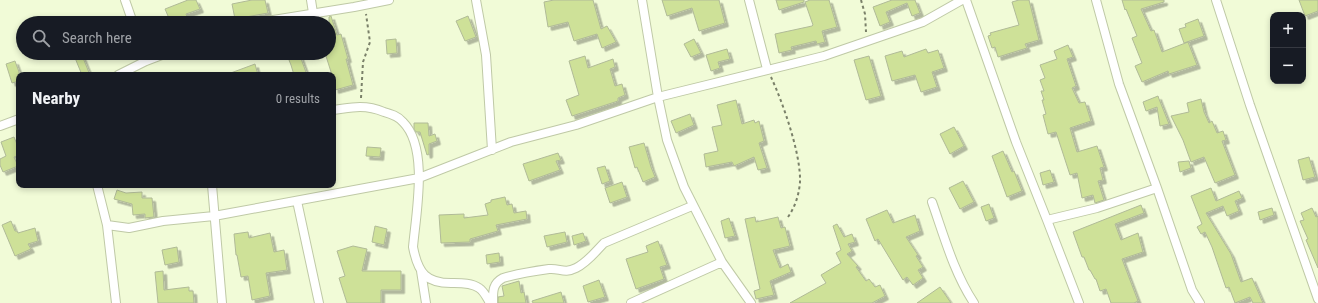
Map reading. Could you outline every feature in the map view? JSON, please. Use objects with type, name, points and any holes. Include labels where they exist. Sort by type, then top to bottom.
[{"type":"street","points":[[125,0],[131,16]]},
{"type":"street","points":[[311,0],[313,13]]},
{"type":"street","points":[[295,16],[389,0]]},
{"type":"street","points":[[476,0],[488,69],[492,150]]},
{"type":"street","points":[[642,0],[658,97],[667,140],[692,206],[722,262],[751,303]]},
{"type":"street","points":[[749,0],[767,69]]},
{"type":"street","points":[[107,225],[129,228],[163,221],[214,216],[419,178],[511,142],[576,125],[658,97],[824,56],[867,42],[923,22],[962,0]]},
{"type":"street","points":[[966,0],[1016,142],[1079,303]]},
{"type":"street","points":[[1096,0],[1118,84],[1157,188],[1192,290],[1200,303]]},
{"type":"street","points":[[1216,0],[1250,105],[1318,299]]},
{"type":"street","points":[[122,72],[140,60]]},
{"type":"street","points":[[336,110],[362,106],[394,115],[403,121],[415,141],[419,178],[413,247],[415,257],[421,271],[426,303]]},
{"type":"street","points":[[0,126],[16,120]]},
{"type":"street","points":[[98,188],[107,225],[116,303]]},
{"type":"street","points":[[212,188],[222,303]]},
{"type":"street","points":[[1047,220],[1097,208],[1157,188]]},
{"type":"street","points":[[297,201],[319,303]]},
{"type":"street","points":[[932,202],[951,257],[974,303]]},
{"type":"street","points":[[491,303],[495,284],[503,278],[550,269],[563,272],[571,270],[585,262],[604,243],[692,206]]},
{"type":"street","points":[[631,303],[722,262]]},
{"type":"street","points":[[421,271],[430,280],[439,283],[462,283],[477,287],[483,292],[491,303]]},
{"type":"path","points":[[861,0],[865,14],[867,42]]},
{"type":"path","points":[[362,106],[362,66],[370,42],[366,17],[366,5]]},
{"type":"path","points":[[767,69],[782,105],[796,151],[799,171],[800,183],[797,199],[795,207],[788,217]]},
{"type":"building","points":[[188,0],[196,0],[200,9],[186,14],[187,16],[168,16],[165,9]]},
{"type":"building","points":[[252,0],[265,0],[268,13],[252,16],[234,16],[232,4]]},
{"type":"building","points":[[554,0],[593,0],[601,29],[607,26],[616,42],[602,48],[597,34],[574,41],[568,22],[548,27],[544,2]]},
{"type":"building","points":[[662,0],[719,0],[725,23],[699,31],[692,8],[667,16]]},
{"type":"building","points":[[776,0],[804,0],[804,2],[779,10]]},
{"type":"building","points":[[810,0],[829,0],[837,27],[822,31],[825,42],[817,44],[816,41],[791,47],[792,50],[779,53],[775,34],[813,25],[805,2]]},
{"type":"building","points":[[892,0],[915,0],[920,13],[912,16],[907,3],[886,12],[890,22],[880,26],[873,7]]},
{"type":"building","points":[[1029,0],[1039,40],[1025,44],[1027,48],[998,57],[995,47],[992,48],[988,36],[991,35],[990,33],[1019,25],[1012,2]]},
{"type":"building","points":[[1122,0],[1164,0],[1164,2],[1141,9],[1151,31],[1154,30],[1162,52],[1188,42],[1197,65],[1169,74],[1168,71],[1142,82],[1135,66],[1142,63],[1132,38],[1137,36]]},
{"type":"building","points":[[1299,0],[1318,0],[1318,11],[1306,16],[1306,12],[1304,12]]},
{"type":"building","points":[[468,16],[476,37],[465,41],[456,21]]},
{"type":"building","points":[[1198,19],[1204,36],[1184,43],[1179,29],[1186,27],[1185,24]]},
{"type":"building","points":[[336,32],[337,35],[341,34],[353,85],[336,90],[336,72],[331,72],[327,60],[336,60]]},
{"type":"building","points":[[396,39],[397,53],[387,54],[386,40]]},
{"type":"building","points":[[694,39],[701,53],[691,57],[684,44]]},
{"type":"building","points":[[1068,45],[1073,57],[1067,59],[1076,86],[1072,88],[1079,103],[1085,102],[1091,121],[1070,128],[1077,152],[1097,146],[1104,167],[1100,168],[1103,180],[1098,181],[1104,200],[1095,203],[1093,195],[1082,198],[1077,173],[1070,175],[1056,132],[1048,134],[1043,115],[1046,114],[1041,91],[1044,91],[1040,80],[1045,78],[1040,65],[1057,59],[1054,51]]},
{"type":"building","points":[[727,49],[730,59],[718,62],[720,68],[711,71],[706,55]]},
{"type":"building","points":[[926,49],[928,53],[938,50],[944,68],[932,72],[937,87],[921,92],[915,75],[892,81],[885,56],[902,51],[904,57]]},
{"type":"building","points":[[585,56],[588,68],[613,59],[615,67],[610,69],[615,86],[622,84],[625,95],[618,98],[618,101],[572,116],[566,100],[579,95],[569,61]]},
{"type":"building","points":[[869,56],[881,96],[866,100],[854,60]]},
{"type":"building","points":[[76,60],[84,60],[89,72],[81,72]]},
{"type":"building","points":[[289,60],[301,60],[306,72],[293,72]]},
{"type":"building","points":[[15,61],[19,72],[16,72],[16,82],[12,83],[6,64]]},
{"type":"building","points":[[255,64],[257,72],[233,72]]},
{"type":"building","points":[[1158,96],[1169,124],[1160,126],[1157,107],[1146,111],[1143,102]]},
{"type":"building","points":[[1201,99],[1204,112],[1209,123],[1212,121],[1217,133],[1223,131],[1226,140],[1222,141],[1235,175],[1215,183],[1204,157],[1191,162],[1183,140],[1171,116],[1189,112],[1187,103]]},
{"type":"building","points":[[736,100],[742,124],[754,120],[755,123],[759,121],[764,141],[759,143],[767,168],[758,170],[754,157],[734,166],[732,162],[706,167],[704,154],[718,151],[712,127],[722,125],[717,105]]},
{"type":"building","points":[[690,114],[694,125],[676,133],[671,121]]},
{"type":"building","points":[[414,123],[428,123],[429,136],[435,134],[437,141],[429,144],[429,154],[427,155],[420,132],[416,132],[414,129]]},
{"type":"building","points":[[954,127],[964,146],[950,154],[940,134]]},
{"type":"building","points":[[14,137],[16,142],[16,156],[14,157],[16,167],[3,172],[0,165],[0,159],[6,156],[1,142]]},
{"type":"building","points":[[644,143],[655,177],[643,182],[637,167],[635,168],[629,147]]},
{"type":"building","points":[[367,147],[381,148],[380,157],[366,156]]},
{"type":"building","points":[[1003,151],[1012,172],[1014,171],[1022,191],[1007,197],[992,156]]},
{"type":"building","points":[[558,153],[561,160],[556,161],[560,170],[529,181],[523,164]]},
{"type":"building","points":[[1309,157],[1315,177],[1303,180],[1298,160]]},
{"type":"building","points":[[1189,161],[1191,168],[1180,172],[1178,162]]},
{"type":"building","points":[[605,166],[610,181],[602,184],[597,168]]},
{"type":"building","points":[[1050,170],[1054,182],[1043,185],[1040,173]]},
{"type":"building","points":[[963,181],[974,202],[960,209],[949,188]]},
{"type":"building","points":[[622,182],[627,197],[610,203],[605,188]]},
{"type":"building","points":[[1211,188],[1216,201],[1239,191],[1242,198],[1235,201],[1239,211],[1227,216],[1223,206],[1206,213],[1231,254],[1241,282],[1252,278],[1263,303],[1253,303],[1250,297],[1235,303],[1229,287],[1226,288],[1212,247],[1205,232],[1201,234],[1197,227],[1202,224],[1191,196]]},
{"type":"building","points":[[117,190],[126,193],[142,192],[142,198],[152,198],[154,217],[145,218],[145,214],[133,215],[132,204],[114,199]]},
{"type":"building","points":[[505,197],[507,205],[512,204],[514,213],[526,211],[527,219],[496,225],[498,231],[470,239],[470,242],[441,243],[439,215],[464,214],[464,218],[488,215],[485,204],[491,202],[491,200]]},
{"type":"building","points":[[989,204],[994,218],[986,221],[981,207]]},
{"type":"building","points":[[1141,205],[1144,213],[1115,224],[1121,240],[1138,233],[1143,252],[1122,259],[1138,301],[1134,303],[1111,303],[1106,289],[1100,291],[1096,279],[1089,270],[1084,257],[1082,257],[1073,232]]},
{"type":"building","points":[[1272,208],[1274,215],[1260,220],[1258,212]]},
{"type":"building","points":[[1312,208],[1316,217],[1318,216],[1318,268],[1300,221],[1304,220],[1301,213]]},
{"type":"building","points":[[887,210],[893,223],[915,215],[920,231],[906,237],[918,255],[916,256],[923,267],[918,270],[923,278],[913,285],[907,277],[903,280],[878,239],[875,241],[866,219]]},
{"type":"building","points":[[755,217],[756,222],[778,217],[781,228],[785,227],[790,246],[773,250],[780,268],[788,264],[791,272],[770,281],[774,295],[756,299],[754,291],[760,289],[745,219]]},
{"type":"building","points":[[729,218],[735,236],[725,238],[721,221]]},
{"type":"building","points":[[11,221],[15,231],[18,233],[35,228],[38,241],[28,244],[31,249],[15,256],[2,225]]},
{"type":"building","points":[[837,224],[844,237],[852,234],[855,242],[848,244],[852,251],[847,254],[858,266],[856,267],[866,281],[869,279],[875,287],[880,285],[885,296],[872,303],[790,303],[826,283],[821,275],[841,263],[836,253],[841,250],[833,226]]},
{"type":"building","points":[[375,226],[387,229],[384,245],[372,242]]},
{"type":"building","points":[[248,232],[249,238],[270,233],[274,252],[284,250],[287,270],[266,273],[270,296],[252,300],[248,276],[241,277],[236,255],[234,234]]},
{"type":"building","points":[[565,232],[567,242],[547,247],[544,236]]},
{"type":"building","points":[[583,233],[586,241],[574,245],[572,236]]},
{"type":"building","points":[[658,241],[667,265],[660,267],[664,279],[636,289],[626,259],[648,252],[646,246]]},
{"type":"building","points":[[353,246],[367,249],[362,271],[401,271],[401,290],[381,290],[381,303],[347,303],[339,278],[345,276],[337,251]]},
{"type":"building","points":[[177,247],[179,262],[165,265],[162,250]]},
{"type":"building","points":[[499,253],[500,262],[487,264],[486,255]]},
{"type":"building","points":[[163,271],[164,290],[189,287],[189,291],[193,291],[194,303],[158,303],[155,272]]},
{"type":"building","points":[[599,280],[605,297],[588,302],[583,286]]},
{"type":"building","points":[[519,281],[521,293],[524,292],[526,303],[498,303],[498,297],[504,296],[502,286]]},
{"type":"building","points":[[940,287],[951,303],[917,303]]},
{"type":"building","points":[[561,292],[564,303],[533,303],[532,301]]}]
